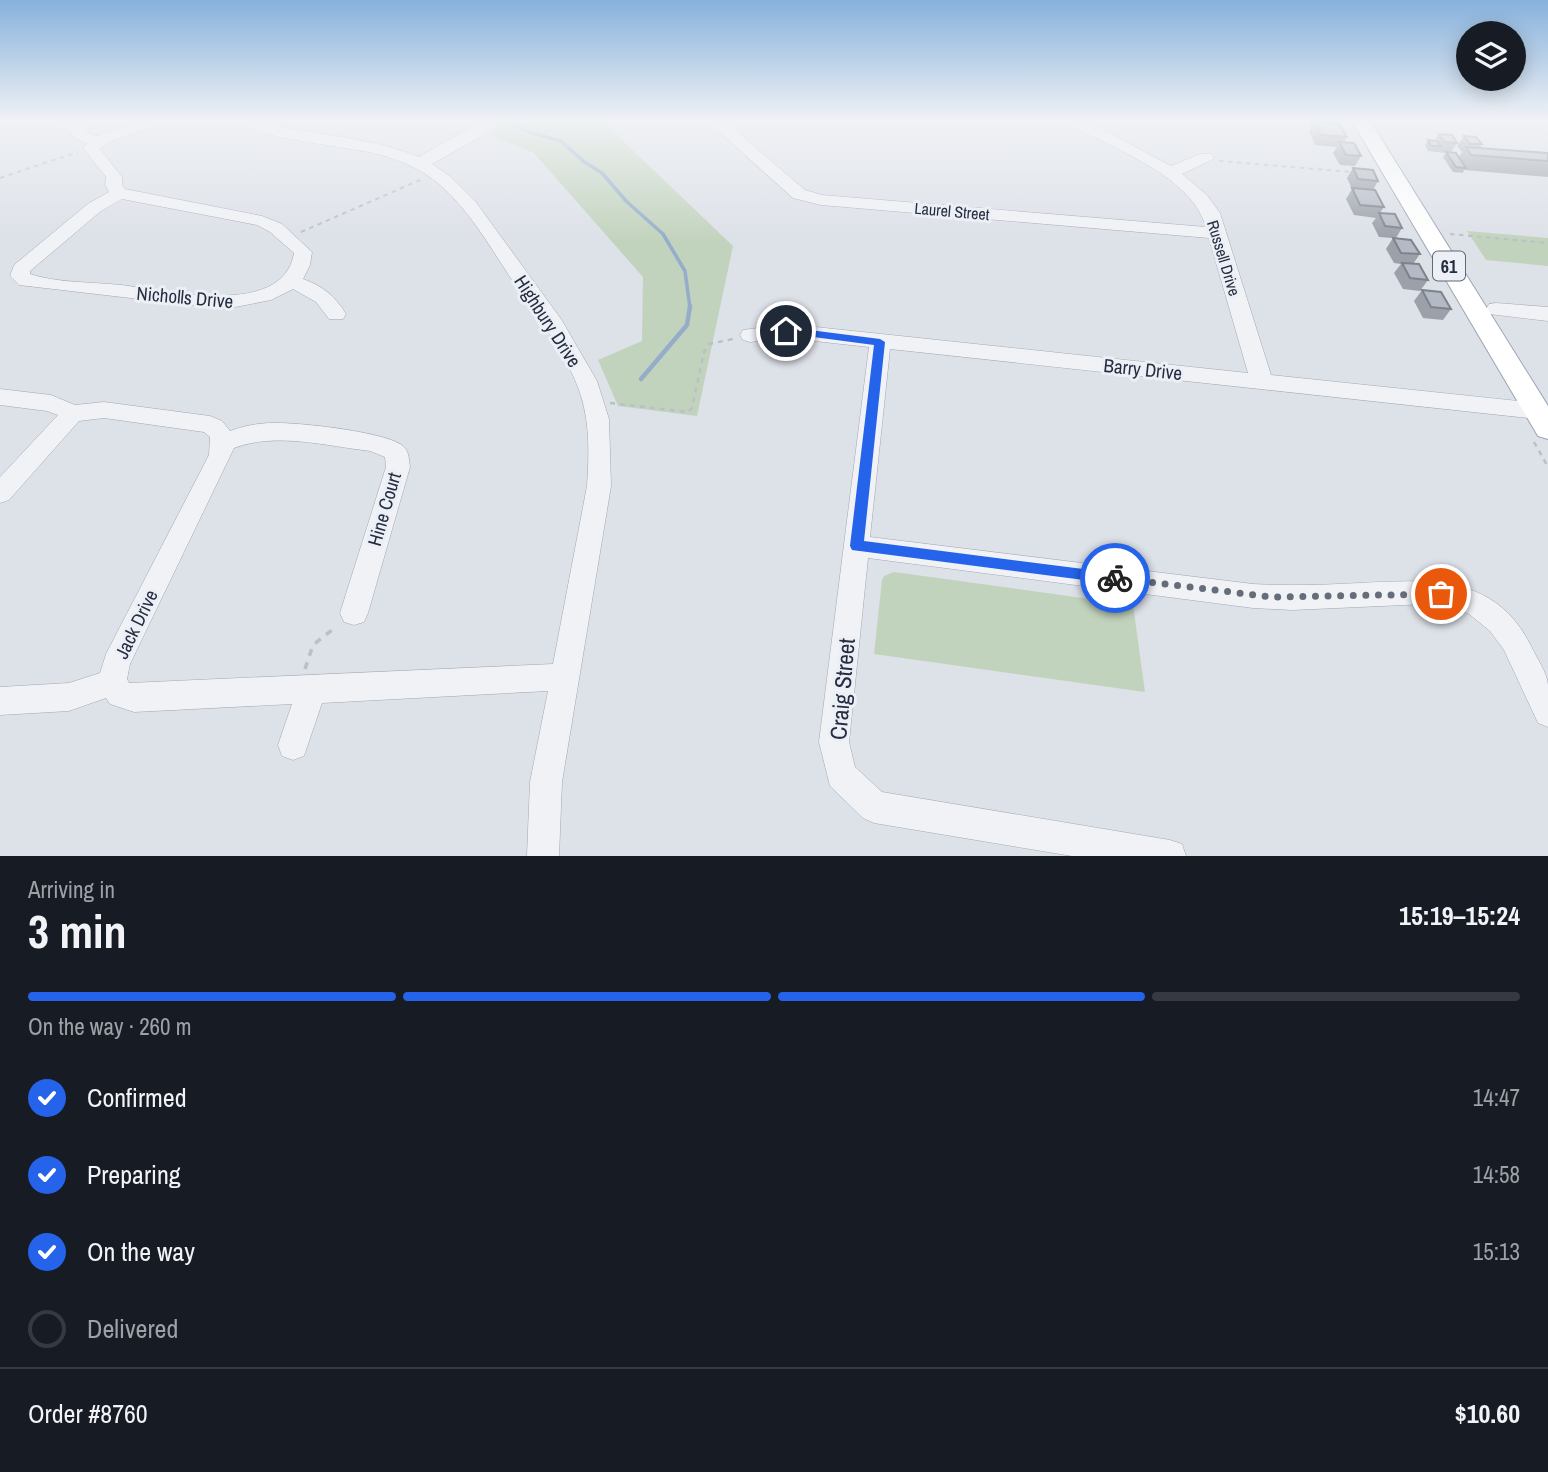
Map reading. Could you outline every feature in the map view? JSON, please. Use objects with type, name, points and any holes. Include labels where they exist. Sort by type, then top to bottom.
[{"type":"main road","name":"61","points":[[1386,161],[1544,410]]},
{"type":"main road","name":"61","points":[[1403,161],[1496,309],[1544,410]]},
{"type":"street","points":[[104,161],[119,192],[262,221],[288,238],[303,252],[303,265],[292,282],[308,286],[330,302],[336,314]]},
{"type":"street","name":"Highbury Drive","points":[[410,161],[427,168],[452,186],[481,220],[561,335],[587,383],[594,410],[601,450],[599,486],[546,782],[543,856]]},
{"type":"street","points":[[427,168],[437,161]]},
{"type":"street","name":"Laurel Street","points":[[761,161],[799,194],[821,200],[1217,233]]},
{"type":"street","name":"Russell Drive","points":[[1147,161],[1195,190],[1205,201],[1262,382]]},
{"type":"street","points":[[1169,173],[1197,161]]},
{"type":"street","name":"Nicholls Drive","points":[[119,192],[94,206],[21,269],[20,276],[26,281],[225,303],[251,301],[292,282]]},
{"type":"street","points":[[1496,309],[1548,314]]},
{"type":"street","name":"Barry Drive","points":[[750,335],[786,331],[1544,410]]},
{"type":"street","name":"Craig Street","points":[[880,342],[834,742],[841,775],[874,807],[1170,856]]},
{"type":"street","points":[[0,397],[51,403],[73,413],[104,410],[209,424],[220,430],[225,442]]},
{"type":"street","points":[[0,493],[73,413]]},
{"type":"street","name":"Hine Court","points":[[225,442],[247,434],[273,431],[369,442],[387,446],[396,453],[398,467],[354,613]]},
{"type":"street","name":"Jack Drive","points":[[225,442],[221,455],[116,663],[112,682],[120,694],[134,698],[566,677]]},
{"type":"street","points":[[857,546],[1253,596],[1292,598],[1427,592],[1455,596],[1479,606],[1500,622],[1514,641],[1548,713]]},
{"type":"street","points":[[0,701],[69,697],[112,682]]},
{"type":"street","points":[[293,745],[304,691]]},
{"type":"path","points":[[0,178],[49,161]]},
{"type":"path","points":[[1220,161],[1351,172]]},
{"type":"path","points":[[288,238],[427,168]]},
{"type":"path","points":[[1447,233],[1548,243]]},
{"type":"path","points":[[609,408],[609,403],[688,412],[692,408],[704,352],[709,344],[750,335]]},
{"type":"path","points":[[304,691],[313,645],[354,613]]},
{"type":"green space","points":[[541,161],[644,161],[733,246],[697,416],[618,406],[598,360],[642,341],[643,277]]},
{"type":"green space","points":[[1467,231],[1548,238],[1548,266],[1486,260]]},
{"type":"green space","points":[[894,572],[1133,605],[1145,692],[874,654],[882,580],[884,576]]},
{"type":"building","points":[[1452,161],[1461,161],[1466,168],[1456,167]]},
{"type":"building","points":[[1353,168],[1373,170],[1378,181],[1358,179]]},
{"type":"building","points":[[1352,188],[1375,190],[1384,207],[1360,205]]},
{"type":"building","points":[[1379,213],[1395,214],[1402,228],[1385,226]]},
{"type":"building","points":[[1393,238],[1411,240],[1420,254],[1401,253]]},
{"type":"building","points":[[1402,263],[1419,264],[1428,280],[1410,278]]},
{"type":"building","points":[[1422,290],[1441,292],[1451,309],[1431,307]]},
{"type":"waterway","points":[[583,161],[602,173],[626,201],[663,234],[685,271],[690,307]]},
{"type":"waterway","points":[[641,379],[687,325],[690,307]]},
{"type":"way so far","points":[[1115,578],[1253,596],[1292,598],[1427,592],[1441,594]]},
{"type":"route","points":[[786,331],[880,342],[857,546],[1115,578]]}]
